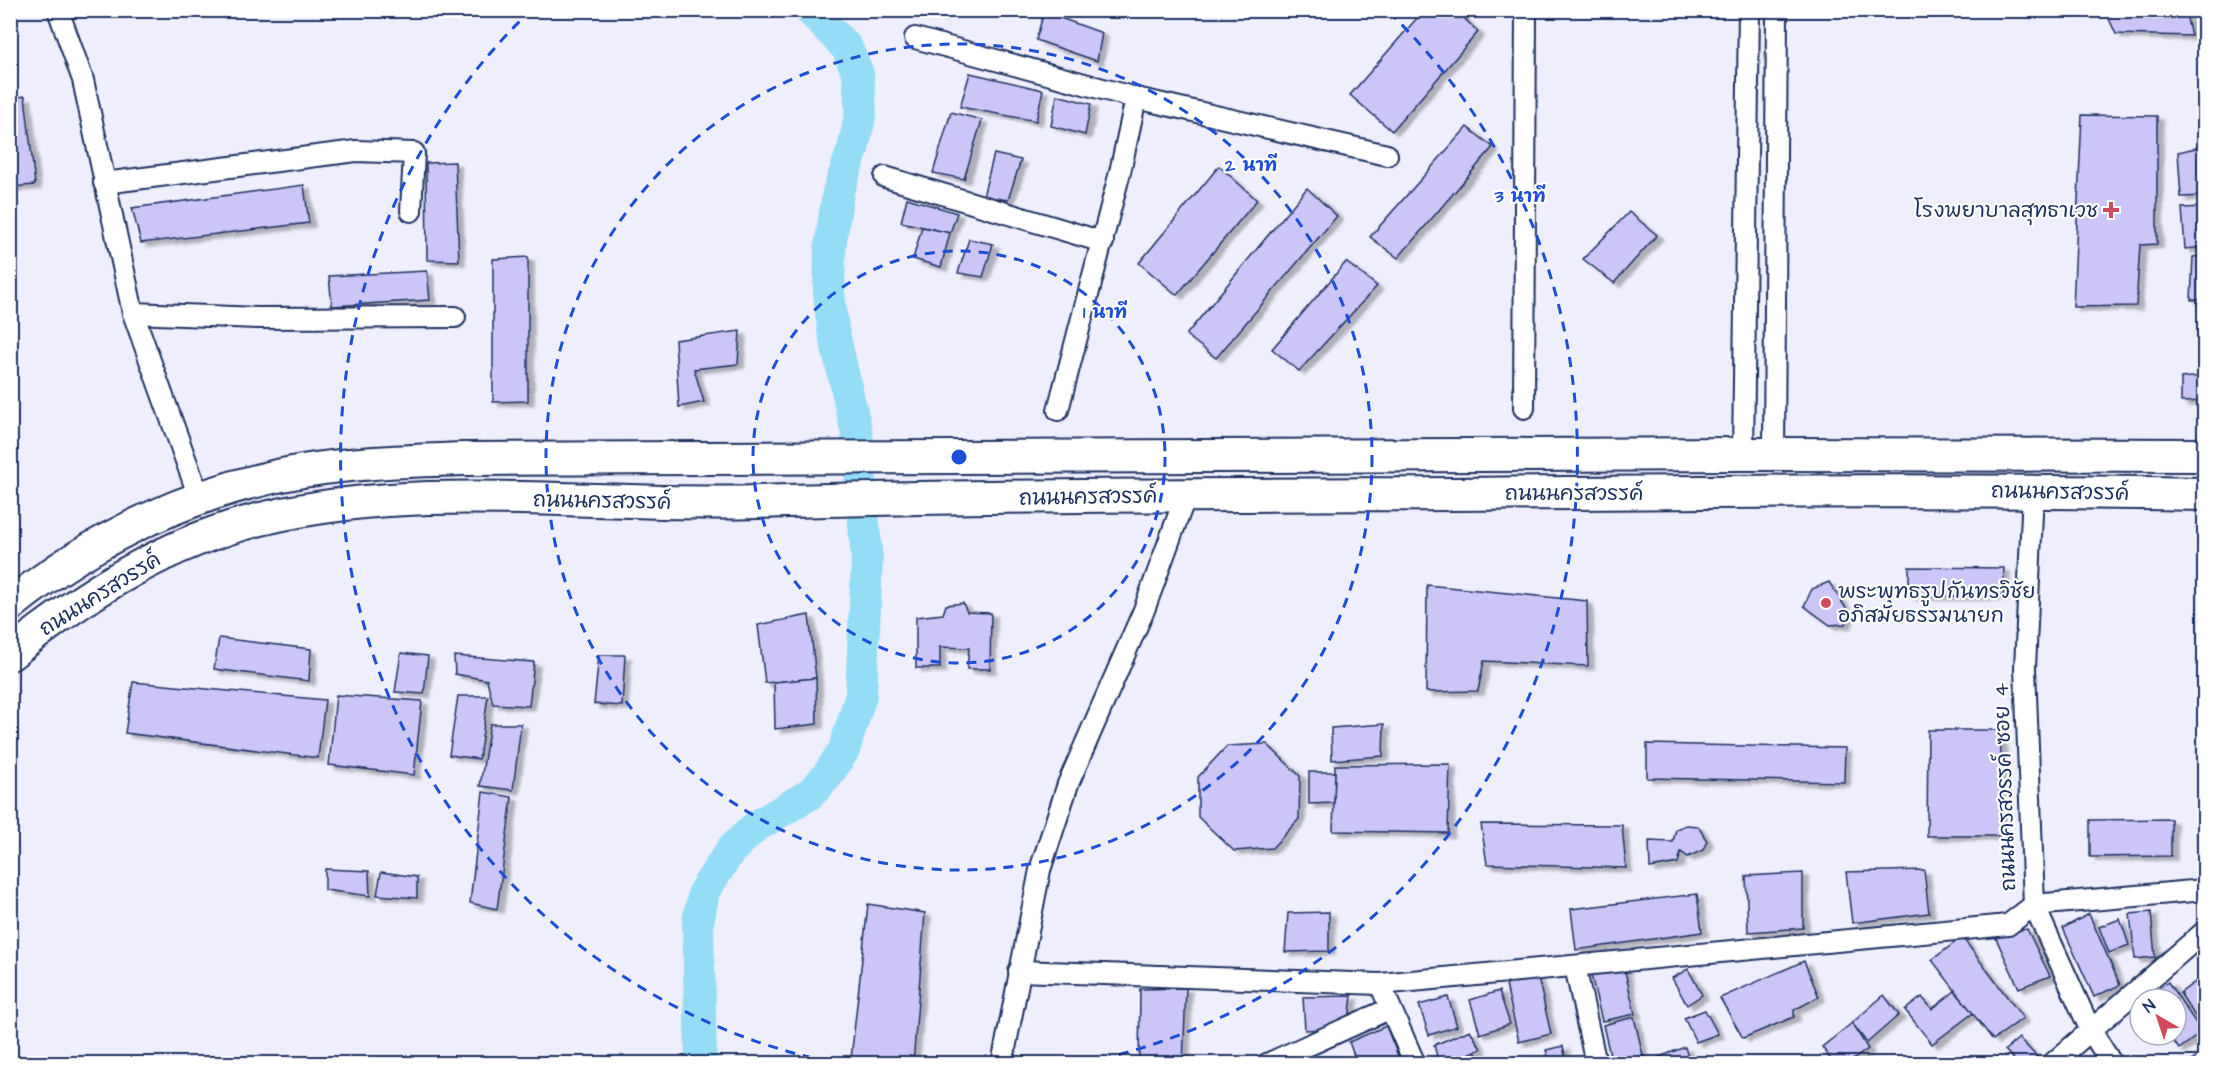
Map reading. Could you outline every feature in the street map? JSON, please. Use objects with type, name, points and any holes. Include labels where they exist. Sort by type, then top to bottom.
[{"type":"main road","name":"ถนนนครสวรรค์","points":[[10,604],[105,541],[199,497],[251,481],[357,464],[463,459],[2205,454]]},
{"type":"main road","points":[[1327,456],[1327,494]]},
{"type":"main road","name":"ถนนนครสวรรค์","points":[[10,654],[83,600],[167,552],[260,519],[360,502],[463,498],[728,503],[1327,494],[2033,491],[2205,494]]},
{"type":"street","points":[[58,10],[83,80],[133,313],[199,497]]},
{"type":"street","points":[[1524,408],[1526,10]]},
{"type":"street","points":[[1743,454],[1749,10]]},
{"type":"street","points":[[1774,454],[1777,10]]},
{"type":"street","points":[[915,38],[1136,98],[1387,155]]},
{"type":"street","points":[[1749,64],[1777,63]]},
{"type":"street","points":[[1059,410],[1136,98]]},
{"type":"street","points":[[104,183],[357,151],[414,153],[411,211]]},
{"type":"street","points":[[1747,154],[1776,153]]},
{"type":"street","points":[[885,177],[1102,242]]},
{"type":"street","points":[[1746,255],[1775,254]]},
{"type":"street","points":[[133,313],[258,318],[455,317]]},
{"type":"street","name":"ถนนนครสวรรค์ ซอย 4","points":[[2033,491],[2025,668],[2034,905],[2090,1029],[2112,1064]]},
{"type":"street","points":[[1002,1064],[1040,870],[1068,784],[1140,620],[1186,495]]},
{"type":"street","points":[[1019,971],[1380,984],[2008,926],[2034,905],[2205,890]]},
{"type":"street","points":[[2052,1064],[2205,932]]},
{"type":"street","points":[[1575,966],[1596,1064]]},
{"type":"street","points":[[1380,984],[1415,1064]]},
{"type":"street","points":[[1267,1064],[1389,1009]]},
{"type":"building","points":[[1424,10],[1456,10],[1478,32],[1392,131],[1350,95]]},
{"type":"building","points":[[2105,10],[2185,10],[2191,36],[2116,34]]},
{"type":"building","points":[[1044,12],[1102,33],[1097,61],[1036,40]]},
{"type":"building","points":[[970,73],[1043,90],[1036,121],[960,107]]},
{"type":"building","points":[[1057,95],[1091,104],[1085,135],[1051,126]]},
{"type":"building","points":[[25,96],[35,185],[10,187],[10,98]]},
{"type":"building","points":[[951,112],[982,120],[964,179],[933,173]]},
{"type":"building","points":[[2082,115],[2157,116],[2157,244],[2140,245],[2136,306],[2073,307]]},
{"type":"building","points":[[1467,127],[1493,147],[1398,258],[1370,237]]},
{"type":"building","points":[[2200,147],[2204,196],[2181,197],[2178,152]]},
{"type":"building","points":[[994,154],[1021,160],[1008,200],[983,196]]},
{"type":"building","points":[[455,162],[459,261],[427,260],[426,163]]},
{"type":"building","points":[[1219,166],[1257,200],[1177,295],[1139,263]]},
{"type":"building","points":[[304,185],[309,223],[141,243],[132,208]]},
{"type":"building","points":[[1307,188],[1337,216],[1216,358],[1186,335]]},
{"type":"building","points":[[907,198],[957,213],[950,233],[901,222]]},
{"type":"building","points":[[2204,207],[2204,247],[2185,249],[2182,208]]},
{"type":"building","points":[[1629,212],[1657,235],[1614,283],[1583,259]]},
{"type":"building","points":[[922,227],[950,233],[941,267],[913,259]]},
{"type":"building","points":[[969,239],[993,244],[983,277],[958,273]]},
{"type":"building","points":[[2204,256],[2204,300],[2191,300],[2193,257]]},
{"type":"building","points":[[528,257],[528,401],[493,402],[493,259]]},
{"type":"building","points":[[1346,262],[1377,286],[1299,371],[1272,349]]},
{"type":"building","points":[[427,271],[430,300],[332,306],[329,276]]},
{"type":"building","points":[[740,331],[738,364],[694,369],[704,402],[679,407],[675,340]]},
{"type":"building","points":[[2204,376],[2204,401],[2181,402],[2181,378]]},
{"type":"building","points":[[1909,567],[2004,568],[2003,596],[1909,596]]},
{"type":"building","points":[[1829,582],[1849,613],[1845,624],[1830,625],[1804,606],[1812,589]]},
{"type":"building","points":[[1427,585],[1587,601],[1588,666],[1484,661],[1478,691],[1426,692]]},
{"type":"building","points":[[963,603],[967,612],[991,613],[990,669],[967,669],[969,648],[940,647],[940,668],[916,668],[916,617],[943,614],[946,605]]},
{"type":"building","points":[[809,615],[816,678],[765,683],[758,625]]},
{"type":"building","points":[[219,638],[311,649],[309,681],[214,669]]},
{"type":"building","points":[[401,653],[428,656],[424,694],[395,692]]},
{"type":"building","points":[[599,655],[625,655],[622,706],[594,704]]},
{"type":"building","points":[[454,656],[534,662],[529,706],[493,704],[487,680],[455,674]]},
{"type":"building","points":[[816,678],[817,724],[775,729],[774,682]]},
{"type":"building","points":[[133,682],[325,700],[318,758],[125,733]]},
{"type":"building","points":[[336,695],[422,701],[414,775],[329,765]]},
{"type":"building","points":[[458,696],[488,696],[479,759],[449,755]]},
{"type":"building","points":[[490,724],[521,724],[513,790],[480,786]]},
{"type":"building","points":[[1384,724],[1383,756],[1332,760],[1331,728]]},
{"type":"building","points":[[1928,730],[2001,730],[2000,836],[1927,836]]},
{"type":"building","points":[[1267,744],[1300,776],[1299,819],[1272,848],[1234,851],[1198,817],[1198,777],[1227,746]]},
{"type":"building","points":[[1647,744],[1845,748],[1844,782],[1647,778]]},
{"type":"building","points":[[1450,764],[1448,833],[1333,831],[1335,765]]},
{"type":"building","points":[[1309,772],[1335,772],[1334,803],[1309,804]]},
{"type":"building","points":[[483,792],[512,797],[497,909],[470,903]]},
{"type":"building","points":[[2196,815],[2204,815],[2204,858],[2198,858]]},
{"type":"building","points":[[2171,819],[2171,856],[2090,857],[2090,820]]},
{"type":"building","points":[[1481,824],[1622,825],[1626,868],[1487,864]]},
{"type":"building","points":[[1686,825],[1698,826],[1707,841],[1703,850],[1688,857],[1681,852],[1678,863],[1650,868],[1649,841],[1673,842],[1676,829]]},
{"type":"building","points":[[325,869],[369,871],[370,896],[325,890]]},
{"type":"building","points":[[1924,870],[1929,913],[1852,923],[1846,872]]},
{"type":"building","points":[[381,872],[417,877],[417,898],[377,895]]},
{"type":"building","points":[[1803,873],[1803,928],[1748,932],[1746,876]]},
{"type":"building","points":[[1697,894],[1702,932],[1576,950],[1571,909]]},
{"type":"building","points":[[868,904],[925,913],[913,1064],[875,1064],[851,1059]]},
{"type":"building","points":[[1329,912],[1329,951],[1285,952],[1288,913]]},
{"type":"building","points":[[2151,912],[2155,957],[2135,959],[2130,914]]},
{"type":"building","points":[[2089,914],[2120,985],[2094,997],[2063,928]]},
{"type":"building","points":[[2120,919],[2129,945],[2109,953],[2099,927]]},
{"type":"building","points":[[2027,929],[2050,976],[2019,988],[1994,934]]},
{"type":"building","points":[[1962,937],[2023,1018],[1993,1040],[1932,960]]},
{"type":"building","points":[[1804,961],[1819,997],[1794,1010],[1794,1017],[1743,1038],[1720,998]]},
{"type":"building","points":[[1624,967],[1635,1014],[1602,1021],[1591,975]]},
{"type":"building","points":[[1688,969],[1702,995],[1687,1005],[1672,978]]},
{"type":"building","points":[[1538,977],[1551,1034],[1519,1042],[1506,985]]},
{"type":"building","points":[[2168,982],[2171,987],[2161,987]]},
{"type":"building","points":[[2195,982],[2204,996],[2204,1030],[2188,1005],[2188,987]]},
{"type":"building","points":[[1186,988],[1183,1064],[1139,1064],[1140,989]]},
{"type":"building","points":[[1499,991],[1510,1024],[1480,1034],[1470,1000]]},
{"type":"building","points":[[1955,991],[1973,1013],[1932,1044],[1905,1010],[1922,997],[1932,1009]]},
{"type":"building","points":[[1884,995],[1899,1015],[1867,1043],[1852,1023]]},
{"type":"building","points":[[1352,996],[1348,1028],[1305,1030],[1303,997]]},
{"type":"building","points":[[1448,997],[1457,1026],[1429,1035],[1419,1005]]},
{"type":"building","points":[[1705,1010],[1718,1034],[1696,1042],[1684,1018]]},
{"type":"building","points":[[2188,1011],[2202,1032],[2188,1042]]},
{"type":"building","points":[[1634,1017],[1645,1064],[1612,1064],[1603,1025]]},
{"type":"building","points":[[1852,1023],[1868,1049],[1847,1064],[1834,1064],[1822,1047]]},
{"type":"building","points":[[1386,1026],[1399,1058],[1385,1064],[1357,1064],[1349,1042]]},
{"type":"building","points":[[1470,1030],[1481,1049],[1447,1064],[1439,1064],[1434,1045]]},
{"type":"building","points":[[2019,1038],[2041,1061],[2038,1064],[2018,1064],[2005,1050]]},
{"type":"building","points":[[1563,1046],[1567,1064],[1534,1064],[1533,1060],[1548,1056],[1546,1050]]},
{"type":"building","points":[[1685,1047],[1690,1064],[1655,1064],[1654,1059]]},
{"type":"building","points":[[1475,1051],[1480,1064],[1447,1064]]},
{"type":"building","points":[[2204,1052],[2204,1064],[2191,1064],[2190,1062]]},
{"type":"waterway","points":[[701,1064],[698,922],[704,891],[731,850],[755,827],[810,794],[827,776],[844,750],[861,695],[867,562],[857,434],[833,329],[829,293],[830,248],[838,192],[853,149],[861,112],[858,74],[847,48],[810,10]]},
{"type":"place","name":"โรงพยาบาลสุทธาเวช","points":[[2111,210]]},
{"type":"place","name":"พระพุทธรูปกันทรวิชัย อภิสมัยธรรมนายก","points":[[1826,603]]}]
